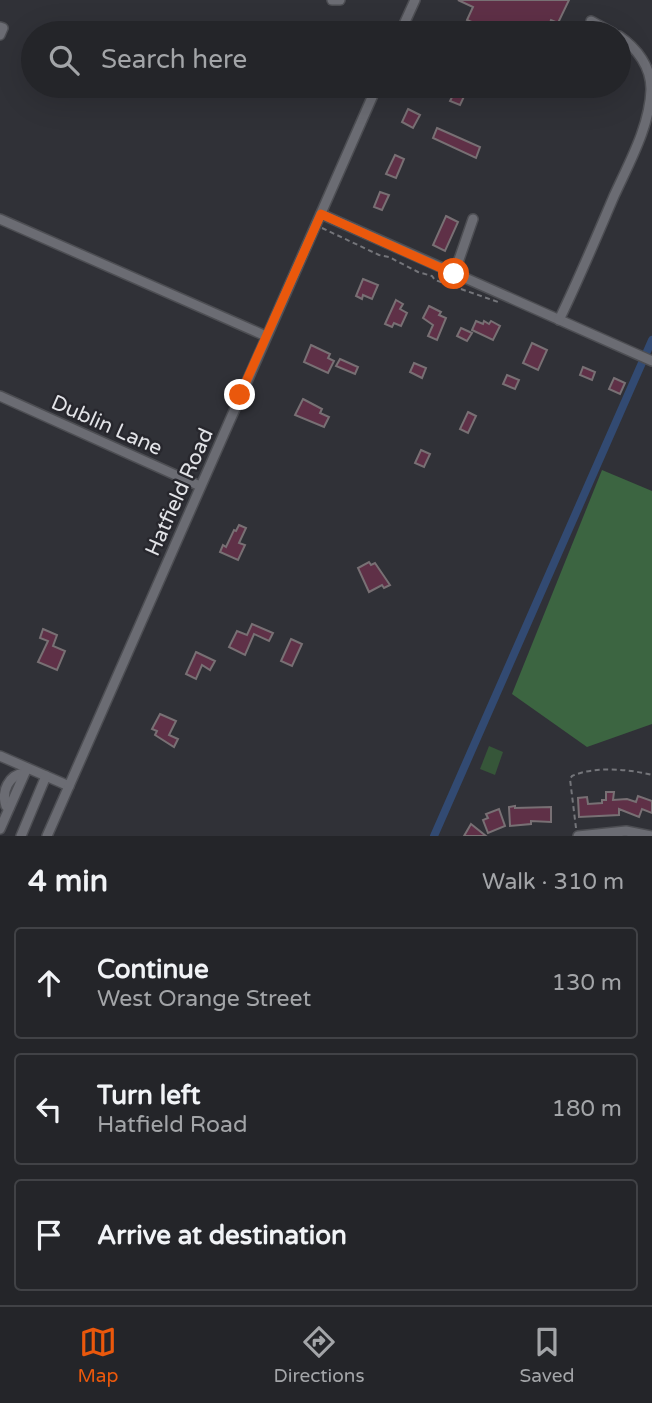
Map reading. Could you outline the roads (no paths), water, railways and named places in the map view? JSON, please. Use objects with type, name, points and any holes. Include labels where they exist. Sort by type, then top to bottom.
[{"type":"street","points":[[332,0],[340,0]]},
{"type":"street","points":[[405,21],[415,0]]},
{"type":"street","points":[[559,320],[648,115],[651,88],[649,72],[631,47]]},
{"type":"street","name":"Hatfield Road","points":[[47,836],[372,98]]},
{"type":"street","points":[[321,214],[647,359]]},
{"type":"street","points":[[0,219],[266,336]]},
{"type":"street","points":[[454,274],[473,219]]},
{"type":"street","name":"Dublin Lane","points":[[0,396],[200,486]]},
{"type":"street","points":[[0,756],[26,770],[69,786]]},
{"type":"street","points":[[0,829],[26,770]]},
{"type":"street","points":[[20,836],[46,776]]},
{"type":"street","points":[[578,836],[626,831],[651,836]]},
{"type":"waterway","points":[[434,836],[652,340]]}]
